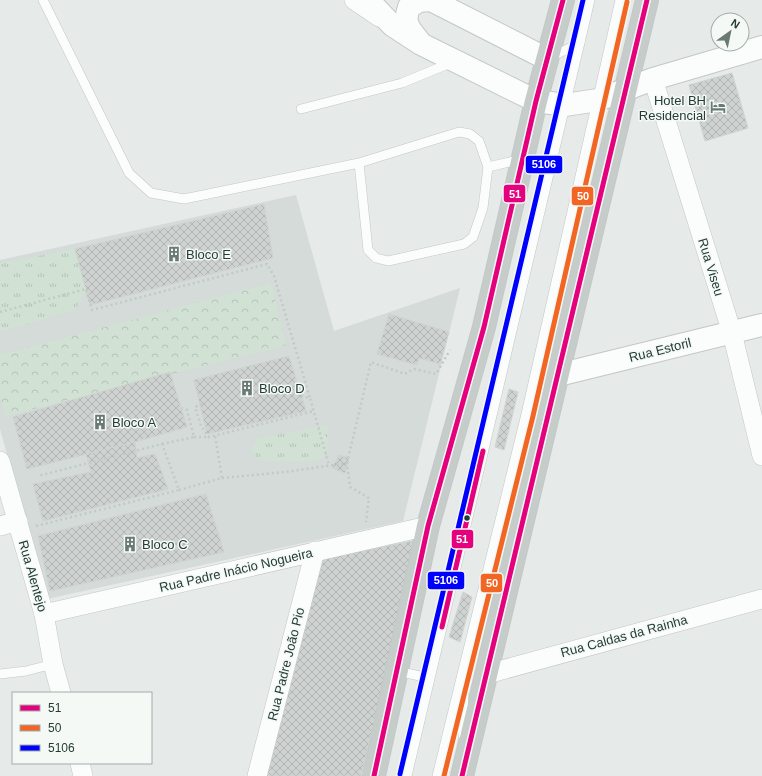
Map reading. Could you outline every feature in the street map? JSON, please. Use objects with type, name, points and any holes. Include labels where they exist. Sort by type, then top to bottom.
[{"type":"highway","points":[[374,776],[428,526],[484,327],[536,101],[563,0]]},
{"type":"highway","points":[[462,776],[647,0]]},
{"type":"street","points":[[354,0],[421,44],[455,61],[536,101],[566,105],[598,100],[653,79],[762,47]]},
{"type":"street","points":[[368,0],[392,25]]},
{"type":"street","points":[[421,44],[409,27],[406,17],[409,7],[419,1],[430,0],[547,59]]},
{"type":"street","name":"Rua Viseu","points":[[653,79],[732,333],[762,456]]},
{"type":"street","name":"Rua Estoril","points":[[558,375],[762,325]]},
{"type":"street","name":"Rua Alentejo","points":[[0,461],[13,526],[44,614],[52,664],[61,692]]},
{"type":"street","name":"Rua Padre Inácio Nogueira","points":[[44,614],[428,526]]},
{"type":"street","name":"Rua Padre João Pio","points":[[258,776],[315,551]]},
{"type":"street","name":"Rua Caldas da Rainha","points":[[487,674],[762,599]]},
{"type":"street","points":[[80,764],[83,776]]},
{"type":"lane","points":[[43,0],[130,173],[151,193],[184,199],[359,163],[459,132],[470,134],[479,141],[488,167],[483,208],[473,237],[464,244],[388,261],[376,258],[368,250],[359,163]]},
{"type":"lane","points":[[407,776],[590,0]]},
{"type":"lane","points":[[437,776],[526,414],[620,0]]},
{"type":"lane","points":[[547,59],[580,43]]},
{"type":"lane","points":[[302,109],[402,83],[455,61]]},
{"type":"lane","points":[[488,167],[523,159]]},
{"type":"lane","points":[[526,414],[558,375]]},
{"type":"lane","points":[[0,674],[26,671],[52,664]]},
{"type":"lane","points":[[462,776],[464,664]]},
{"type":"lane","points":[[397,670],[429,678]]},
{"type":"path","points":[[0,312],[86,289],[92,310],[267,264],[274,276],[329,465]]},
{"type":"path","points":[[364,540],[369,498],[350,487],[347,463],[371,362],[406,374],[414,370],[436,374],[450,350]]},
{"type":"path","points":[[301,396],[310,398]]},
{"type":"path","points":[[202,404],[195,408],[201,426],[209,437]]},
{"type":"path","points":[[182,408],[187,410],[194,437]]},
{"type":"path","points":[[38,476],[162,444],[194,437],[209,437],[314,411]]},
{"type":"path","points":[[215,436],[222,478]]},
{"type":"path","points":[[162,444],[179,490]]},
{"type":"path","points":[[13,526],[179,490],[222,478],[285,472],[347,463]]},
{"type":"shaded area","points":[[296,195],[334,331],[460,288],[403,521],[47,599],[0,429],[0,260]]},
{"type":"green space","points":[[75,249],[86,289],[75,310],[0,332],[0,263]]},
{"type":"green space","points":[[271,283],[286,345],[6,416],[0,398],[0,355]]},
{"type":"green space","points":[[328,425],[328,454],[317,461],[263,461],[256,458],[252,449],[258,438]]},
{"type":"building","name":"Hotel BH Residencial","points":[[732,73],[748,128],[705,141],[689,85]]},
{"type":"building","name":"Bloco E","points":[[264,204],[273,258],[90,305],[75,249]]},
{"type":"building","points":[[389,314],[449,332],[440,364],[419,358],[417,365],[377,354]]},
{"type":"building","name":"Bloco D","points":[[289,356],[306,411],[207,434],[194,380]]},
{"type":"building","name":"Bloco A","points":[[170,372],[187,427],[135,442],[27,469],[13,417]]},
{"type":"building","points":[[509,389],[518,392],[504,450],[495,447]]},
{"type":"building","points":[[135,442],[137,458],[155,454],[168,489],[43,521],[33,484],[91,472],[86,454]]},
{"type":"building","points":[[339,455],[349,458],[345,473],[332,468]]},
{"type":"building","name":"Bloco C","points":[[206,494],[224,552],[50,591],[38,536]]},
{"type":"building","points":[[417,540],[361,776],[267,776],[323,559]]},
{"type":"building","points":[[463,592],[472,597],[460,642],[449,637]]},
{"type":"transit line","name":"51","points":[[374,776],[428,526],[484,327],[536,101],[563,0]]},
{"type":"transit line","name":"5106","points":[[400,774],[583,0]]},
{"type":"transit line","name":"51","points":[[462,776],[647,0]]},
{"type":"transit line","name":"50","points":[[444,776],[533,416],[627,2]]},
{"type":"transit line","name":"51","points":[[442,627],[483,451]]},
{"type":"place","name":"Hotel BH Residencial","points":[[718,107]]},
{"type":"place","name":"Bloco E","points":[[174,254]]},
{"type":"place","name":"Bloco D","points":[[247,388]]},
{"type":"place","name":"Bloco A","points":[[100,422]]},
{"type":"place","name":"Bloco C","points":[[130,544]]}]
